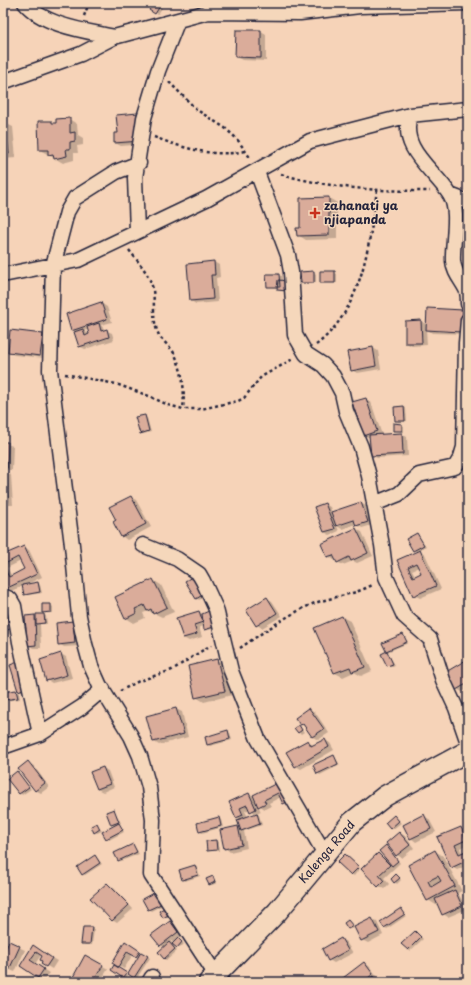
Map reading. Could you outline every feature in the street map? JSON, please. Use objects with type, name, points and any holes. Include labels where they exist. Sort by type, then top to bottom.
[{"type":"main road","name":"Kalenga Road","points":[[213,978],[277,912],[352,822],[385,796],[468,751]]},
{"type":"street","points":[[25,3],[33,12],[48,20],[80,30],[114,37]]},
{"type":"street","points":[[3,82],[81,54],[114,37],[208,12],[300,13],[360,6],[467,3]]},
{"type":"street","points":[[137,231],[135,186],[144,118],[158,71],[178,20]]},
{"type":"street","points":[[3,275],[78,260],[206,199],[261,170],[310,141],[410,114],[468,109]]},
{"type":"street","points":[[410,114],[407,125],[407,136],[426,166],[450,195],[454,206],[454,268],[466,290],[468,304]]},
{"type":"street","points":[[139,163],[116,172],[75,198],[67,212],[53,266],[50,370],[72,545],[79,616],[91,666],[105,694],[137,749],[149,787],[153,820],[151,875],[213,978]]},
{"type":"street","points":[[261,170],[288,255],[293,296],[293,328],[295,336],[306,354],[322,365],[333,376],[342,393],[346,411],[361,447],[369,476],[382,545],[386,577],[404,616],[430,640],[443,680],[456,708],[468,742]]},
{"type":"street","points":[[450,195],[468,202]]},
{"type":"street","points":[[374,504],[399,494],[419,475],[461,467],[461,457],[464,447],[466,343],[468,320]]},
{"type":"street","points":[[143,545],[177,559],[199,574],[216,609],[224,634],[227,656],[243,703],[258,739],[325,854]]},
{"type":"street","points":[[3,596],[10,599],[14,606],[20,642],[40,734]]},
{"type":"street","points":[[3,747],[40,734],[105,694]]},
{"type":"path","points":[[158,71],[197,110],[225,128],[237,139],[261,170],[324,186],[377,190],[430,191],[450,195]]},
{"type":"path","points":[[143,132],[175,145],[207,152],[225,153],[245,151]]},
{"type":"path","points":[[50,370],[116,384],[150,396],[168,405],[183,409],[220,406],[238,402],[244,398],[261,376],[284,363],[306,354],[322,341],[340,321],[349,307],[356,291],[371,236],[377,190]]},
{"type":"path","points":[[116,241],[129,250],[150,278],[153,292],[154,317],[158,334],[175,354],[179,366],[185,396],[183,409]]},
{"type":"path","points":[[227,656],[301,610],[316,603],[364,590],[386,577]]},
{"type":"path","points":[[105,694],[172,670],[201,653],[224,634]]},
{"type":"building","points":[[154,3],[160,6],[155,14],[149,10]]},
{"type":"building","points":[[236,30],[261,30],[261,58],[235,57]]},
{"type":"building","points":[[138,113],[141,141],[114,143],[114,133],[118,133],[116,115]]},
{"type":"building","points":[[70,118],[70,133],[75,132],[75,141],[70,142],[70,149],[66,149],[67,156],[54,159],[53,154],[48,155],[48,150],[39,150],[38,121],[52,121],[52,123],[56,123],[56,119]]},
{"type":"building","points":[[3,121],[5,121],[9,154],[3,154]]},
{"type":"building","name":"zahanati ya njiapanda","points":[[329,197],[329,235],[297,236],[296,228],[300,228],[300,198]]},
{"type":"building","points":[[214,261],[215,275],[211,275],[213,299],[190,301],[187,264]]},
{"type":"building","points":[[314,271],[314,283],[301,283],[300,272]]},
{"type":"building","points":[[320,271],[335,271],[335,283],[320,283]]},
{"type":"building","points":[[266,274],[279,274],[280,287],[267,287]]},
{"type":"building","points":[[278,280],[288,281],[287,291],[277,290]]},
{"type":"building","points":[[101,302],[107,319],[71,331],[66,314]]},
{"type":"building","points":[[427,308],[463,310],[461,332],[426,330]]},
{"type":"building","points":[[421,320],[422,343],[405,343],[405,321]]},
{"type":"building","points":[[99,323],[101,331],[107,329],[109,337],[79,347],[74,332],[83,329],[85,336],[89,334],[87,327]]},
{"type":"building","points":[[10,330],[43,334],[40,356],[8,352]]},
{"type":"building","points":[[373,347],[376,366],[351,371],[347,352]]},
{"type":"building","points":[[366,398],[377,431],[363,436],[352,402]]},
{"type":"building","points":[[404,406],[405,421],[395,421],[394,407]]},
{"type":"building","points":[[145,415],[149,431],[140,434],[135,417]]},
{"type":"building","points":[[393,423],[402,424],[402,431],[393,431]]},
{"type":"building","points":[[402,433],[403,454],[371,456],[369,435]]},
{"type":"building","points":[[3,442],[8,442],[7,468],[3,468]]},
{"type":"building","points":[[3,471],[6,471],[8,502],[3,502],[3,495],[5,495]]},
{"type":"building","points":[[131,496],[146,524],[121,537],[113,522],[116,520],[109,507]]},
{"type":"building","points":[[361,502],[368,522],[356,526],[354,520],[336,526],[331,512]]},
{"type":"building","points":[[325,503],[335,529],[324,532],[314,507]]},
{"type":"building","points":[[356,528],[368,553],[351,561],[349,557],[337,563],[333,555],[327,557],[321,544]]},
{"type":"building","points":[[417,533],[424,545],[413,551],[406,539]]},
{"type":"building","points":[[24,546],[37,574],[5,589],[3,585],[3,566],[9,577],[24,569],[18,557],[3,565],[3,555]]},
{"type":"building","points":[[420,550],[436,586],[413,596],[397,560]],"holes":[[[416,563],[421,573],[413,577],[408,567]]]},
{"type":"building","points":[[194,576],[204,594],[196,599],[185,581]]},
{"type":"building","points":[[153,579],[167,607],[153,614],[151,609],[147,611],[144,605],[135,609],[137,613],[125,619],[115,597]]},
{"type":"building","points":[[38,582],[40,592],[24,595],[22,585]]},
{"type":"building","points":[[267,597],[277,613],[256,626],[246,610]]},
{"type":"building","points":[[3,604],[12,628],[3,632]]},
{"type":"building","points":[[42,604],[51,604],[51,612],[42,613]]},
{"type":"building","points":[[199,611],[203,622],[194,625],[197,634],[183,638],[176,618]]},
{"type":"building","points":[[209,611],[214,627],[204,630],[202,614]]},
{"type":"building","points":[[36,614],[44,614],[45,623],[36,624]]},
{"type":"building","points":[[35,615],[36,645],[27,646],[25,616]]},
{"type":"building","points":[[342,616],[365,667],[352,672],[350,667],[334,673],[314,628]]},
{"type":"building","points":[[73,621],[75,643],[58,645],[56,623]]},
{"type":"building","points":[[403,634],[407,642],[386,651],[382,643]]},
{"type":"building","points":[[387,651],[393,664],[387,666],[381,654]]},
{"type":"building","points":[[61,653],[67,675],[46,681],[40,660]]},
{"type":"building","points":[[217,659],[225,691],[195,698],[188,666]]},
{"type":"building","points":[[466,660],[468,664],[468,683],[456,690],[446,672]]},
{"type":"building","points":[[18,662],[26,688],[18,691],[10,665]]},
{"type":"building","points":[[16,690],[18,698],[3,700],[3,692]]},
{"type":"building","points":[[176,708],[184,734],[153,742],[146,716]]},
{"type":"building","points":[[309,708],[324,729],[312,737],[303,724],[300,725],[295,718]]},
{"type":"building","points":[[299,725],[302,730],[298,733],[294,728]]},
{"type":"building","points":[[228,730],[230,739],[207,745],[205,737]]},
{"type":"building","points":[[325,739],[329,747],[295,767],[286,752],[308,740],[311,746]]},
{"type":"building","points":[[334,755],[338,764],[317,774],[313,765]]},
{"type":"building","points":[[28,761],[45,783],[35,791],[18,769]]},
{"type":"building","points":[[103,767],[110,784],[97,789],[90,772]]},
{"type":"building","points":[[17,771],[29,787],[19,794],[7,779]]},
{"type":"building","points":[[279,782],[289,801],[283,804],[278,793],[264,800],[266,803],[258,807],[253,795]]},
{"type":"building","points":[[249,793],[256,809],[250,812],[247,805],[240,808],[243,815],[236,818],[229,802]]},
{"type":"building","points":[[114,809],[119,822],[111,825],[106,812]]},
{"type":"building","points":[[257,813],[260,824],[241,831],[237,820]]},
{"type":"building","points":[[424,814],[431,829],[410,839],[403,825]]},
{"type":"building","points":[[394,815],[399,821],[390,829],[385,823]]},
{"type":"building","points":[[219,817],[221,826],[199,832],[197,823]]},
{"type":"building","points":[[97,823],[100,829],[94,833],[91,826]]},
{"type":"building","points":[[119,823],[123,830],[106,839],[102,832]]},
{"type":"building","points":[[238,826],[242,845],[224,849],[220,830]]},
{"type":"building","points":[[461,827],[466,840],[455,845],[459,854],[468,850],[468,860],[451,868],[437,837]]},
{"type":"building","points":[[399,832],[410,845],[396,856],[386,843]]},
{"type":"building","points":[[216,840],[217,850],[207,851],[206,841]]},
{"type":"building","points":[[133,844],[137,852],[118,861],[114,853]]},
{"type":"building","points":[[386,845],[398,861],[392,866],[379,851]]},
{"type":"building","points":[[435,850],[455,886],[427,901],[408,865]],"holes":[[[438,876],[441,881],[431,887],[428,881]]]},
{"type":"building","points":[[378,853],[390,865],[379,875],[384,881],[378,887],[361,869]]},
{"type":"building","points":[[345,854],[359,867],[351,875],[337,862]]},
{"type":"building","points":[[95,855],[100,863],[82,875],[77,867]]},
{"type":"building","points":[[195,865],[198,875],[182,880],[179,870]]},
{"type":"building","points":[[396,874],[400,878],[394,883],[391,879]]},
{"type":"building","points":[[213,876],[215,882],[209,885],[206,879]]},
{"type":"building","points":[[107,883],[129,905],[112,921],[90,898]]},
{"type":"building","points":[[455,890],[462,906],[442,915],[435,899]]},
{"type":"building","points":[[155,892],[161,904],[148,910],[142,899]]},
{"type":"building","points":[[166,907],[170,914],[163,918],[159,911]]},
{"type":"building","points":[[401,908],[405,914],[384,928],[380,922]]},
{"type":"building","points":[[372,918],[379,932],[361,941],[354,927]]},
{"type":"building","points":[[348,920],[353,926],[348,929],[344,923]]},
{"type":"building","points":[[170,921],[178,932],[160,946],[151,935]]},
{"type":"building","points":[[83,927],[92,927],[90,944],[81,944]]},
{"type":"building","points":[[415,931],[421,937],[408,950],[401,944]]},
{"type":"building","points":[[178,938],[182,942],[177,948],[172,944]]},
{"type":"building","points":[[341,938],[348,950],[328,961],[322,949]]},
{"type":"building","points":[[9,941],[20,946],[9,970],[3,967],[3,951],[5,951]]},
{"type":"building","points":[[125,941],[140,951],[136,957],[127,952],[118,967],[112,963]]},
{"type":"building","points":[[169,942],[175,949],[164,959],[158,952]]},
{"type":"building","points":[[33,945],[52,958],[46,967],[41,964],[42,961],[40,960],[42,956],[36,952],[30,960],[44,969],[38,978],[20,966]]},
{"type":"building","points":[[141,952],[148,956],[134,978],[128,974]]},
{"type":"building","points":[[85,955],[103,965],[93,982],[81,982],[73,977]]},
{"type":"building","points":[[364,962],[373,974],[363,982],[339,981]]},
{"type":"building","points":[[114,965],[127,973],[123,978],[111,970]]},
{"type":"building","points":[[374,976],[378,982],[367,981]]},
{"type":"place","name":"zahanati ya njiapanda","points":[[315,213]]}]
